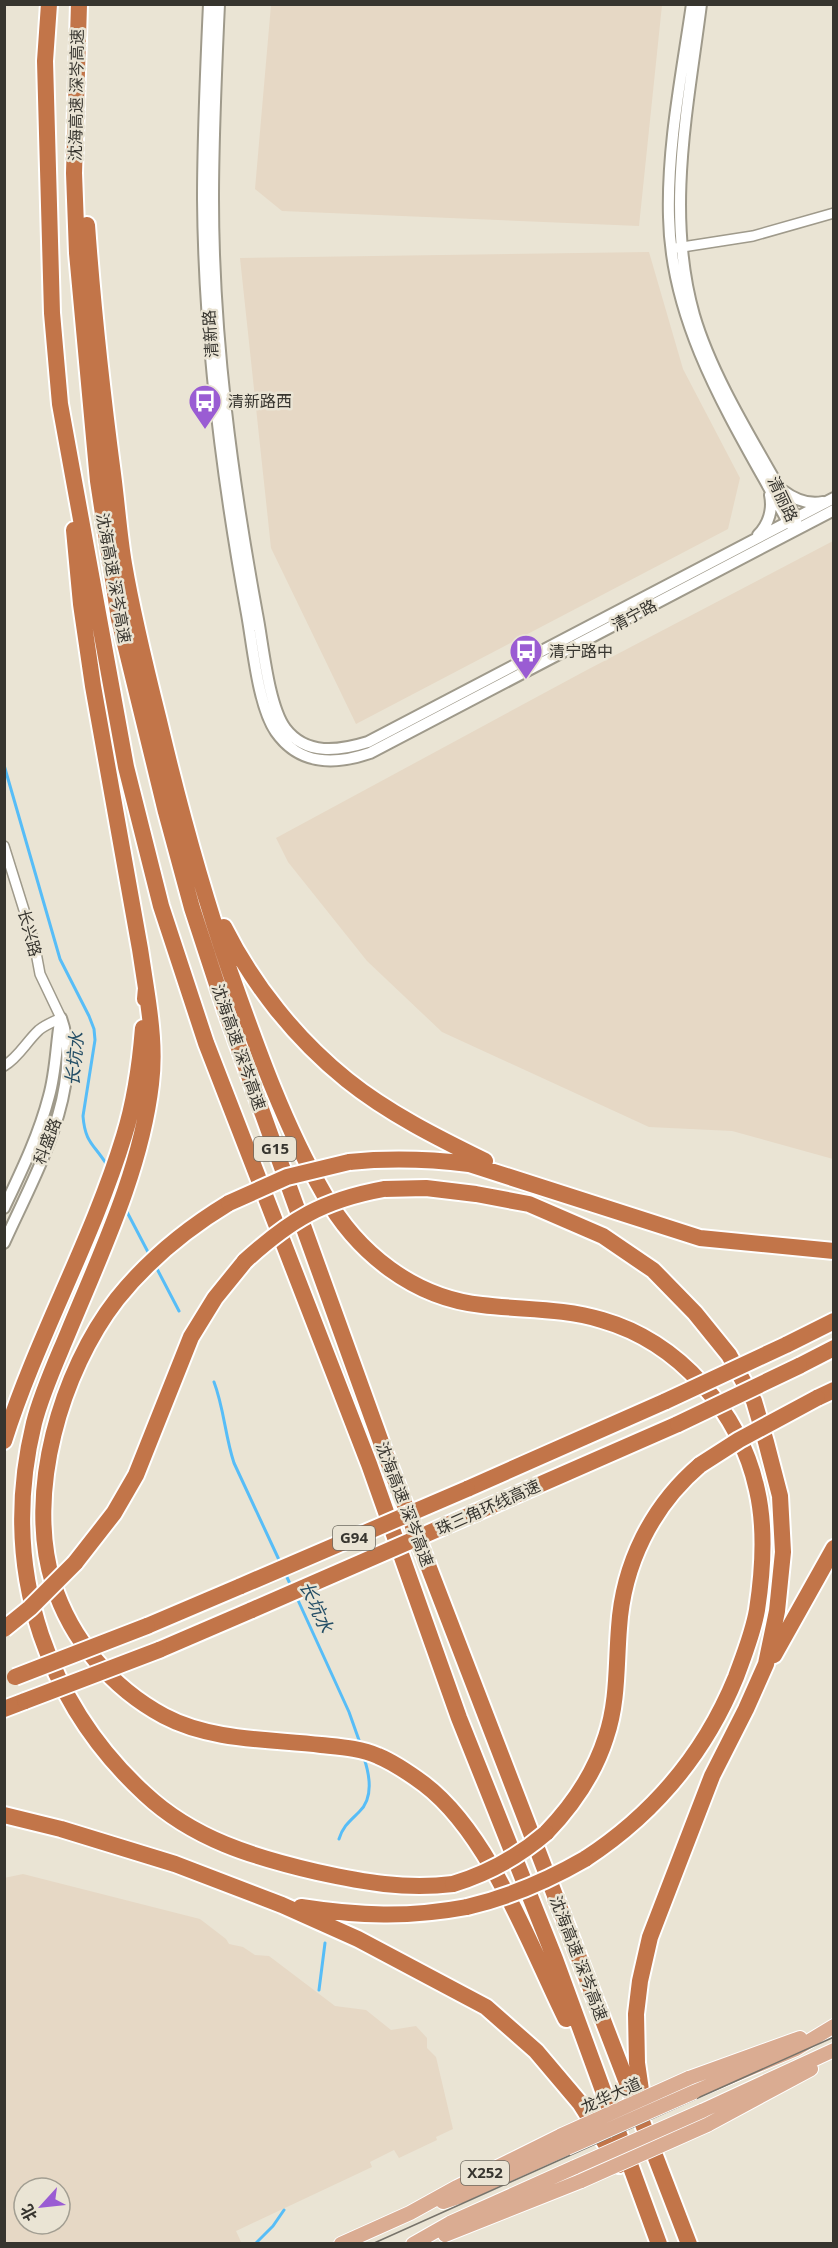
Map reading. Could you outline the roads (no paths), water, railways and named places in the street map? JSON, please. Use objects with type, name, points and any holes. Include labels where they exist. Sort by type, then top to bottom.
[{"type":"highway","name":"沈海高速 深岑高速","points":[[49,4],[45,61],[52,313],[60,404],[126,767],[161,906],[206,1044],[369,1464],[459,1718],[555,1959],[656,2236]]},
{"type":"highway","name":"沈海高速 深岑高速","points":[[79,4],[74,173],[77,253],[90,405],[107,554],[141,718],[186,887],[225,1009],[386,1456],[689,2244]]},
{"type":"highway","points":[[76,76],[92,302],[123,559],[137,633],[194,859],[217,934],[263,1065],[308,1165],[336,1216],[352,1235],[390,1270],[433,1293],[476,1305],[597,1318],[623,1327],[650,1341],[682,1364],[713,1397],[742,1446],[751,1468],[761,1517],[761,1578],[753,1628],[745,1654],[726,1699],[703,1741],[666,1792],[631,1827],[563,1872],[524,1890],[466,1907],[408,1915],[369,1916],[282,1905]]},
{"type":"highway","points":[[60,404],[81,604],[146,988],[153,1048],[152,1081],[145,1122],[116,1213],[51,1373],[35,1420],[23,1485],[22,1526],[26,1575],[35,1618],[47,1654],[64,1691],[86,1728],[130,1780],[174,1817],[209,1838],[280,1863],[355,1881],[408,1887],[453,1884],[493,1870],[530,1847],[546,1833],[567,1811],[586,1784],[607,1736],[614,1707],[621,1606],[626,1582],[642,1540],[665,1501],[700,1465],[738,1440],[834,1390]]},
{"type":"highway","points":[[194,859],[212,904],[239,955],[272,1004],[305,1042],[347,1080],[393,1112],[458,1148],[532,1184]]},
{"type":"highway","points":[[4,1441],[21,1391],[105,1193],[116,1161],[134,1097],[140,1061],[146,988]]},
{"type":"highway","points":[[603,2093],[512,1906],[469,1831],[450,1807],[426,1786],[400,1766],[376,1755],[351,1748],[217,1733],[169,1718],[141,1703],[102,1668],[76,1633],[61,1605],[52,1580],[44,1524],[45,1486],[52,1442],[63,1401],[79,1362],[99,1325],[116,1300],[167,1246],[196,1223],[229,1203],[287,1177],[349,1162],[394,1158],[433,1159],[469,1164],[700,1238],[834,1251]]},
{"type":"highway","points":[[4,1629],[38,1601],[75,1563],[114,1513],[136,1475],[191,1337],[215,1298],[245,1261],[293,1222],[350,1195],[384,1189],[426,1188],[529,1204],[603,1236],[653,1270],[695,1313],[729,1355],[754,1401],[766,1442],[780,1496],[783,1552],[777,1611],[766,1664],[746,1709]]},
{"type":"highway","name":"珠三角环线高速","points":[[10,1679],[147,1626],[467,1489],[666,1401],[834,1321]]},
{"type":"highway","name":"珠三角环线高速","points":[[4,1709],[159,1650],[252,1610],[678,1424],[834,1348]]},
{"type":"highway","points":[[662,2171],[644,2111],[637,2063],[636,2014],[640,1981],[650,1937],[712,1776],[800,1606],[834,1548]]},
{"type":"highway","points":[[4,1815],[61,1829],[175,1864],[282,1905],[358,1940],[486,2007],[536,2051],[580,2103],[623,2170],[656,2236]]},
{"type":"main road","name":"龙华大道","points":[[341,2244],[410,2213],[461,2196],[689,2078],[834,2026]]},
{"type":"main road","name":"龙华大道","points":[[565,2141],[694,2092],[796,2049],[834,2026]]},
{"type":"main road","name":"X252","points":[[413,2244],[450,2223],[834,2050]]},
{"type":"main road","name":"X252","points":[[423,2244],[580,2181],[707,2125],[834,2058]]},
{"type":"street","name":"清新路","points":[[210,4],[204,115],[203,202],[211,344],[222,458],[233,541],[266,710],[277,733],[302,754]]},
{"type":"street","name":"清新路","points":[[219,4],[213,201],[222,366],[232,457],[243,539],[275,707],[291,735],[310,746]]},
{"type":"street","name":"清丽路","points":[[676,248],[669,218],[669,175],[692,4]]},
{"type":"street","name":"清丽路","points":[[701,4],[680,177],[676,248],[677,284],[688,326],[699,355],[793,523]]},
{"type":"street","points":[[676,248],[753,236],[834,213]]},
{"type":"street","points":[[751,541],[762,532],[771,512],[772,484],[800,500],[832,503]]},
{"type":"street","name":"清宁路","points":[[302,754],[326,762],[354,759],[370,753],[832,503]]},
{"type":"street","name":"清宁路","points":[[310,746],[322,750],[334,750],[368,742],[751,541],[793,523]]},
{"type":"street","name":"长兴路","points":[[4,846],[34,942],[40,974],[60,1018]]},
{"type":"street","points":[[4,1066],[22,1051],[37,1031],[60,1018]]},
{"type":"street","name":"科盛路","points":[[4,1208],[38,1132],[49,1097],[60,1018]]},
{"type":"street","name":"科盛路","points":[[4,1243],[41,1160],[58,1113],[68,1057],[67,1040],[60,1018]]},
{"type":"waterway","name":"长坑水","points":[[4,765],[60,959],[94,1029],[95,1040],[83,1116],[88,1138],[107,1165]]},
{"type":"waterway","name":"长坑水","points":[[126,1210],[149,1254]]},
{"type":"waterway","name":"长坑水","points":[[155,1265],[179,1311]]},
{"type":"waterway","name":"长坑水","points":[[214,1382],[234,1463],[280,1562]]},
{"type":"waterway","name":"长坑水","points":[[285,1573],[291,1586]]},
{"type":"waterway","name":"长坑水","points":[[297,1598],[349,1712],[360,1743]]},
{"type":"waterway","name":"长坑水","points":[[339,1839],[345,1827],[364,1806],[369,1794],[369,1779],[364,1758]]},
{"type":"waterway","name":"长坑水","points":[[319,1990],[325,1943]]},
{"type":"waterway","name":"长坑水","points":[[255,2244],[273,2226],[284,2210]]},
{"type":"tram line","points":[[372,2244],[834,2037]]},
{"type":"place","name":"清新路西","points":[[205,430]]},
{"type":"place","name":"清宁路中","points":[[526,680]]}]
